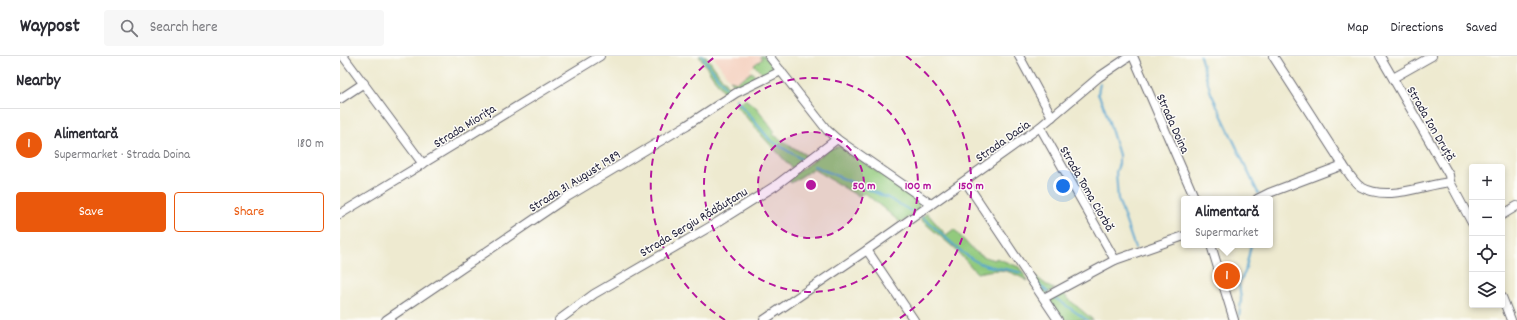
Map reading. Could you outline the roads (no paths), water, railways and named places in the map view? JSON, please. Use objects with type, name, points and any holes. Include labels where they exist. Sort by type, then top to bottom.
[{"type":"street","points":[[343,56],[423,164]]},
{"type":"street","name":"Strada Miorița","points":[[340,214],[600,56]]},
{"type":"street","points":[[769,56],[827,130],[837,139],[931,204]]},
{"type":"street","points":[[1019,56],[1052,117]]},
{"type":"street","name":"Strada Dacia","points":[[764,320],[965,181],[1040,127],[1099,77],[1132,56]]},
{"type":"street","name":"Strada Doina","points":[[1132,56],[1194,196]]},
{"type":"street","points":[[1273,56],[1343,165],[1360,186],[1372,191],[1387,194],[1433,184],[1450,182]]},
{"type":"street","name":"Strada Ion Druță","points":[[1380,56],[1449,175],[1450,182],[1469,217]]},
{"type":"street","name":"Strada Ion Druță","points":[[1393,78],[1432,56]]},
{"type":"street","name":"Strada 31 August 1989","points":[[386,320],[567,197],[687,126],[736,93],[781,71]]},
{"type":"street","points":[[340,99],[364,83]]},
{"type":"street","name":"Strada Toma Ciorbă","points":[[1040,127],[1115,260]]},
{"type":"street","name":"Strada Sergiu Rădăuțanu","points":[[559,320],[594,294],[713,225],[775,186],[837,139]]},
{"type":"street","points":[[1263,196],[1343,165]]},
{"type":"street","points":[[965,181],[1058,320]]},
{"type":"street","points":[[1505,213],[1517,206]]},
{"type":"street","points":[[1044,298],[1115,260],[1181,237]]},
{"type":"street","points":[[1212,248],[1234,320]]},
{"type":"street","points":[[867,250],[914,320]]},
{"type":"street","points":[[1505,308],[1508,319]]},
{"type":"waterway","points":[[702,56],[727,90]]},
{"type":"waterway","points":[[1200,56],[1211,93],[1258,193]]},
{"type":"waterway","points":[[1100,83],[1098,94],[1105,109],[1119,155],[1119,164],[1116,172],[1118,199],[1135,248]]},
{"type":"waterway","points":[[736,99],[770,140],[801,159]]},
{"type":"waterway","points":[[814,166],[888,198],[911,211]]},
{"type":"waterway","points":[[922,217],[974,261],[987,266],[1021,273]]},
{"type":"waterway","points":[[1239,317],[1241,300],[1239,283],[1245,272],[1250,248]]},
{"type":"waterway","points":[[1038,284],[1048,292]]},
{"type":"waterway","points":[[1055,298],[1087,320]]},
{"type":"place","name":"Alimentară","points":[[1227,276]]}]
